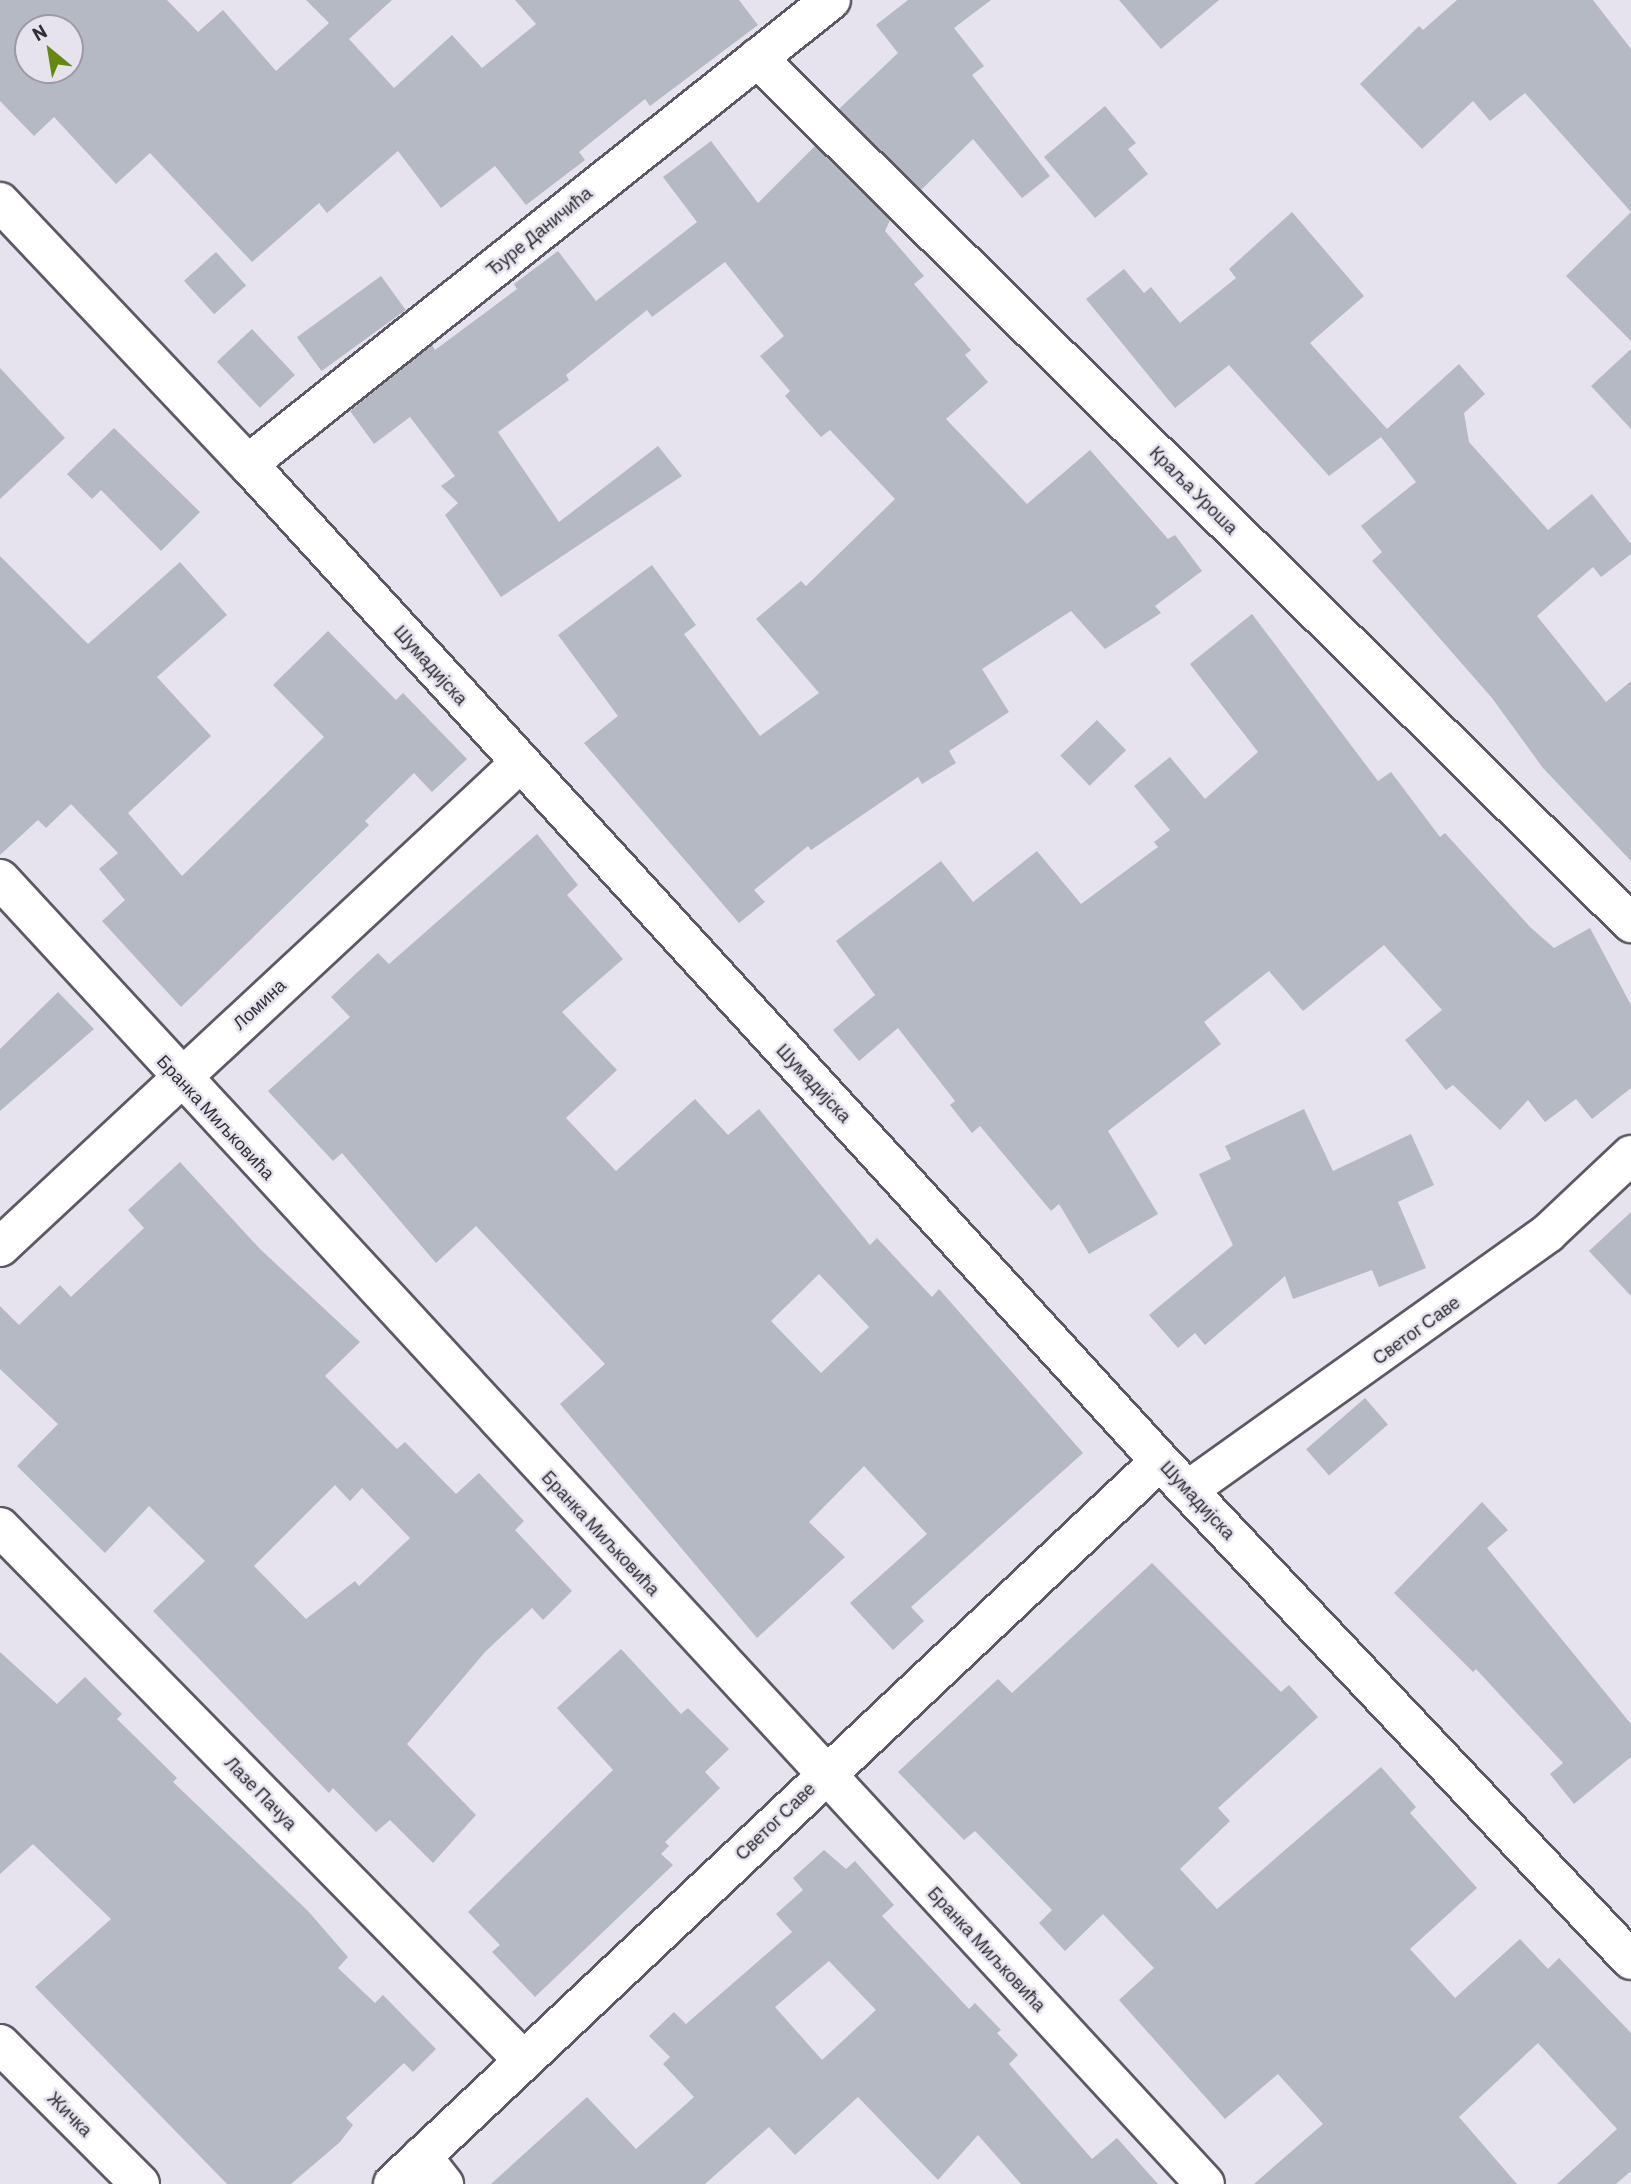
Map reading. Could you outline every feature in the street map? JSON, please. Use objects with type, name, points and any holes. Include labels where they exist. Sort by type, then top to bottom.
[{"type":"street","name":"Ђуре Даничића","points":[[248,464],[831,0]]},
{"type":"street","name":"Краља Уроша","points":[[757,58],[1631,923]]},
{"type":"street","name":"Шумадијска","points":[[0,202],[248,464],[1160,1461],[1631,1960]]},
{"type":"street","name":"Ломина","points":[[0,1247],[179,1077],[520,763]]},
{"type":"street","name":"Бранка Миљковића","points":[[0,879],[179,1077],[1205,2184]]},
{"type":"street","name":"Светог Саве","points":[[1188,1490],[1548,1233],[1631,1155]]},
{"type":"street","name":"Светог Саве","points":[[393,2184],[433,2170],[523,2060],[824,1774],[1160,1461]]},
{"type":"street","name":"Лазе Пачуа","points":[[0,1527],[523,2060]]},
{"type":"street","name":"Жичка","points":[[0,2044],[140,2184]]},
{"type":"building","points":[[0,0],[167,0],[198,32],[223,10],[276,71],[329,23],[306,0],[392,0],[349,39],[394,88],[452,35],[482,68],[536,24],[515,0],[739,0],[758,25],[650,106],[645,99],[579,152],[585,160],[526,205],[495,166],[441,208],[398,151],[327,213],[319,203],[252,262],[150,153],[116,184],[54,117],[34,136],[0,101]]},
{"type":"building","points":[[908,0],[991,0],[954,28],[984,66],[972,75],[1050,176],[1022,198],[973,139],[921,190],[839,109],[898,53],[876,25]]},
{"type":"building","points":[[1119,0],[1219,0],[1161,49]]},
{"type":"building","points":[[1457,0],[1593,0],[1631,49],[1631,212],[1525,93],[1490,121],[1473,101],[1422,149],[1360,84],[1419,26],[1423,30]]},
{"type":"building","points":[[1105,106],[1136,143],[1128,149],[1148,174],[1095,218],[1044,157]]},
{"type":"building","points":[[711,141],[758,203],[815,146],[890,220],[885,231],[924,276],[914,284],[971,350],[965,355],[988,382],[946,419],[1027,504],[1090,450],[1168,539],[1175,535],[1202,571],[1155,606],[1161,613],[1105,649],[1071,611],[982,669],[1009,712],[949,751],[956,763],[922,784],[918,777],[811,850],[808,846],[754,890],[765,902],[739,923],[584,743],[618,716],[558,635],[652,565],[696,625],[684,634],[760,736],[819,693],[756,619],[801,581],[806,586],[895,499],[830,430],[821,437],[785,396],[790,391],[760,356],[784,336],[725,262],[652,317],[647,310],[566,375],[569,380],[498,432],[559,522],[658,446],[682,476],[501,597],[445,515],[458,503],[441,486],[455,476],[410,417],[374,444],[350,411],[432,345],[435,350],[517,289],[514,284],[558,251],[596,301],[697,222],[663,177]]},
{"type":"building","points":[[1292,212],[1364,296],[1310,343],[1387,429],[1459,364],[1485,394],[1464,413],[1469,442],[1548,530],[1592,494],[1631,544],[1631,554],[1601,577],[1593,567],[1537,616],[1606,702],[1631,681],[1631,861],[1543,768],[1492,698],[1372,561],[1382,552],[1361,526],[1416,482],[1381,437],[1329,476],[1229,365],[1175,408],[1086,299],[1124,269],[1144,293],[1151,287],[1180,323],[1236,278],[1229,269]]},
{"type":"building","points":[[1631,212],[1631,341],[1566,276]]},
{"type":"building","points":[[216,252],[246,285],[214,314],[184,281]]},
{"type":"building","points":[[381,276],[406,310],[322,371],[297,337]]},
{"type":"building","points":[[252,329],[295,375],[260,408],[217,362]]},
{"type":"building","points":[[1631,349],[1631,429],[1591,386]]},
{"type":"building","points":[[0,368],[65,438],[0,499]]},
{"type":"building","points":[[114,428],[200,512],[161,551],[101,490],[92,499],[67,474]]},
{"type":"building","points":[[0,556],[88,644],[180,562],[227,615],[157,677],[211,736],[128,813],[182,876],[324,737],[273,685],[328,631],[396,700],[403,693],[467,759],[432,792],[414,773],[365,821],[369,825],[181,1007],[102,921],[125,900],[99,869],[118,853],[71,804],[46,828],[38,820],[0,855]]},
{"type":"building","points":[[1252,614],[1378,781],[1391,772],[1440,837],[1445,833],[1530,927],[1554,948],[1590,928],[1631,1005],[1631,1088],[1592,1119],[1576,1099],[1545,1122],[1528,1100],[1500,1130],[1453,1085],[1446,1090],[1405,1040],[1442,1010],[1384,945],[1303,1011],[1269,971],[1204,1022],[1221,1044],[1108,1131],[1158,1214],[1089,1254],[1059,1204],[1051,1211],[980,1126],[972,1133],[950,1105],[955,1101],[898,1028],[859,1061],[833,1030],[875,995],[836,941],[941,861],[973,902],[1037,851],[1081,904],[1158,847],[1154,842],[1170,830],[1134,786],[1170,757],[1205,799],[1258,752],[1190,664]]},
{"type":"building","points":[[1097,720],[1126,750],[1089,786],[1060,755]]},
{"type":"building","points":[[537,834],[578,885],[567,895],[623,959],[562,1012],[617,1070],[566,1118],[616,1171],[695,1099],[728,1135],[759,1109],[870,1245],[877,1238],[932,1297],[939,1289],[1083,1453],[911,1607],[924,1621],[893,1650],[850,1603],[927,1534],[864,1466],[809,1522],[845,1557],[757,1638],[560,1404],[605,1364],[476,1226],[436,1263],[342,1153],[333,1161],[268,1091],[350,1017],[331,997],[378,953],[389,964]],"holes":[[[819,1274],[869,1327],[821,1373],[771,1321]]]},
{"type":"building","points":[[58,992],[94,1029],[0,1111],[0,1049]]},
{"type":"building","points":[[1304,1109],[1333,1171],[1411,1134],[1434,1185],[1398,1202],[1426,1268],[1379,1287],[1372,1270],[1293,1299],[1285,1276],[1205,1345],[1195,1333],[1178,1348],[1149,1315],[1233,1245],[1199,1174],[1231,1159],[1225,1146]]},
{"type":"building","points":[[180,1162],[260,1249],[360,1342],[325,1376],[397,1449],[405,1442],[456,1494],[479,1473],[524,1521],[515,1530],[572,1591],[543,1620],[532,1608],[485,1652],[407,1744],[476,1815],[433,1863],[390,1820],[376,1832],[333,1788],[329,1793],[153,1611],[205,1561],[149,1506],[105,1553],[17,1466],[58,1424],[0,1369],[0,1306],[19,1325],[60,1285],[71,1297],[144,1228],[128,1210]],"holes":[[[335,1485],[350,1501],[362,1488],[410,1538],[359,1586],[355,1581],[306,1619],[254,1566]]]},
{"type":"building","points":[[1631,1212],[1631,1296],[1589,1251]]},
{"type":"building","points":[[1365,1398],[1388,1424],[1329,1476],[1306,1449]]},
{"type":"building","points":[[1482,1502],[1508,1530],[1487,1548],[1631,1724],[1631,1757],[1574,1804],[1550,1774],[1563,1763],[1476,1669],[1473,1672],[1394,1593]]},
{"type":"building","points":[[1152,1563],[1281,1692],[1289,1685],[1318,1717],[1218,1808],[1230,1821],[1180,1869],[1217,1909],[1381,1767],[1416,1807],[1410,1813],[1477,1888],[1410,1949],[1455,1998],[1520,1939],[1548,1969],[1559,1958],[1631,2033],[1631,2171],[1616,2184],[1557,2184],[1617,2129],[1538,2043],[1459,2117],[1517,2184],[1254,2184],[1323,2124],[1278,2074],[1225,2119],[1119,2000],[1154,1968],[1103,1914],[1065,1951],[1039,1923],[1052,1910],[975,1831],[964,1840],[898,1772],[998,1679],[1012,1693]]},
{"type":"building","points":[[621,1649],[681,1714],[688,1708],[729,1749],[705,1772],[720,1788],[665,1842],[669,1846],[661,1854],[673,1865],[535,1997],[492,1952],[500,1945],[468,1912],[613,1770],[557,1708]]},
{"type":"building","points":[[0,1652],[57,1704],[85,1677],[122,1714],[117,1719],[177,1778],[173,1782],[308,1911],[348,1957],[338,1968],[375,2003],[383,1995],[436,2049],[413,2072],[404,2063],[346,2118],[353,2125],[340,2142],[291,2184],[227,2184],[35,1987],[111,1919],[33,1844],[0,1874]]},
{"type":"building","points":[[824,1850],[846,1869],[855,1861],[894,1905],[882,1916],[969,2009],[975,2003],[1001,2030],[997,2033],[1018,2055],[1009,2064],[1092,2159],[1117,2138],[1158,2184],[1021,2184],[978,2135],[938,2180],[858,2097],[795,2155],[769,2127],[705,2184],[491,2184],[587,2097],[636,2149],[694,2097],[663,2064],[670,2057],[649,2036],[674,2012],[686,2024],[792,1932],[776,1914],[803,1890],[793,1878]],"holes":[[[829,1961],[876,2010],[822,2060],[775,2007]]]}]
